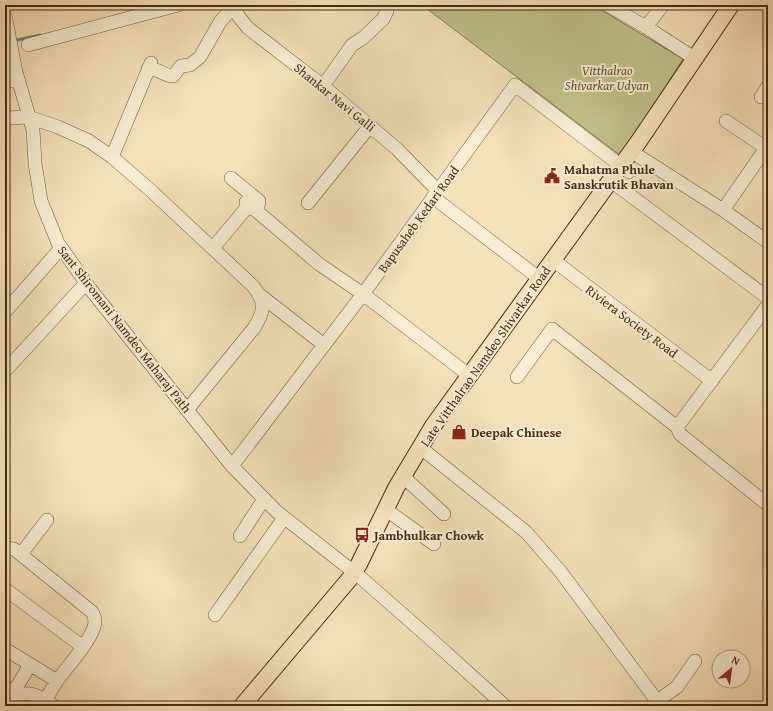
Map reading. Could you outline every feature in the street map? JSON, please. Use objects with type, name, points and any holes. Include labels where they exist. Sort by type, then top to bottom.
[{"type":"main road","name":"Late Vitthalrao Namdeo Shivarkar Road","points":[[254,706],[357,575],[392,514],[408,481],[426,452],[556,263],[625,169],[694,58],[731,5]]},
{"type":"main road","name":"Late Vitthalrao Namdeo Shivarkar Road","points":[[242,706],[357,575],[360,564],[403,475],[433,426],[540,279],[556,263],[619,187],[625,169],[640,157],[740,5]]},
{"type":"street","points":[[28,45],[178,5]]},
{"type":"street","points":[[323,86],[352,45],[363,38],[382,19],[387,11],[388,5]]},
{"type":"street","points":[[608,5],[646,27],[694,58]]},
{"type":"street","points":[[646,27],[663,5]]},
{"type":"street","points":[[112,157],[150,65],[170,76],[174,76],[181,66],[190,65],[200,57],[220,22],[233,6]]},
{"type":"street","name":"Shankar Navi Galli","points":[[233,6],[239,18],[248,28],[323,86],[397,148],[436,194],[540,279]]},
{"type":"street","name":"Sant Shiromani Namdeo Maharaj Path","points":[[5,16],[18,77],[33,130],[35,163],[41,201],[59,245],[86,283],[232,466],[264,499],[284,518],[357,575],[505,706]]},
{"type":"street","points":[[5,81],[18,77]]},
{"type":"street","name":"Bapusaheb Kedari Road","points":[[232,466],[363,294],[515,86],[625,169]]},
{"type":"street","points":[[761,97],[768,86]]},
{"type":"street","points":[[5,118],[29,117],[58,127],[88,141],[112,157],[213,248],[260,295],[324,345]]},
{"type":"street","points":[[723,210],[767,147],[726,121]]},
{"type":"street","points":[[308,203],[370,126]]},
{"type":"street","points":[[640,157],[723,210],[768,242]]},
{"type":"street","points":[[231,178],[259,201],[258,207],[249,205]]},
{"type":"street","points":[[619,187],[768,298]]},
{"type":"street","points":[[213,248],[249,205]]},
{"type":"street","points":[[249,205],[319,264],[363,294],[470,376]]},
{"type":"street","points":[[5,302],[59,245]]},
{"type":"street","points":[[5,312],[59,245]]},
{"type":"street","name":"Riviera Society Road","points":[[556,263],[712,381]]},
{"type":"street","points":[[5,371],[86,283]]},
{"type":"street","points":[[187,410],[261,317],[263,306],[260,295]]},
{"type":"street","points":[[677,427],[768,305]]},
{"type":"street","points":[[517,377],[552,329],[677,427],[680,434],[768,505]]},
{"type":"street","points":[[426,452],[526,532],[560,570],[658,701],[677,687],[695,661]]},
{"type":"street","points":[[408,481],[444,514]]},
{"type":"street","points":[[240,536],[264,499]]},
{"type":"street","points":[[392,514],[434,544]]},
{"type":"street","points":[[215,615],[284,518]]},
{"type":"street","points":[[21,554],[47,520]]},
{"type":"street","points":[[5,548],[14,549],[21,554],[92,612],[95,618],[94,627],[82,647],[57,681],[50,703],[30,694],[13,692]]},
{"type":"street","points":[[5,589],[82,647]]},
{"type":"street","points":[[5,649],[57,681]]},
{"type":"street","points":[[6,706],[30,664]]},
{"type":"green space","name":"Vitthalrao Shivarkar Udyan","points":[[422,5],[593,5],[683,59],[621,156]]},
{"type":"waterway","points":[[13,41],[40,35]]},
{"type":"place","name":"Mahatma Phule Sanskrutik Bhavan","points":[[552,176]]},
{"type":"place","name":"Deepak Chinese","points":[[459,432]]},
{"type":"place","name":"Jambhulkar Chowk","points":[[362,535]]}]
